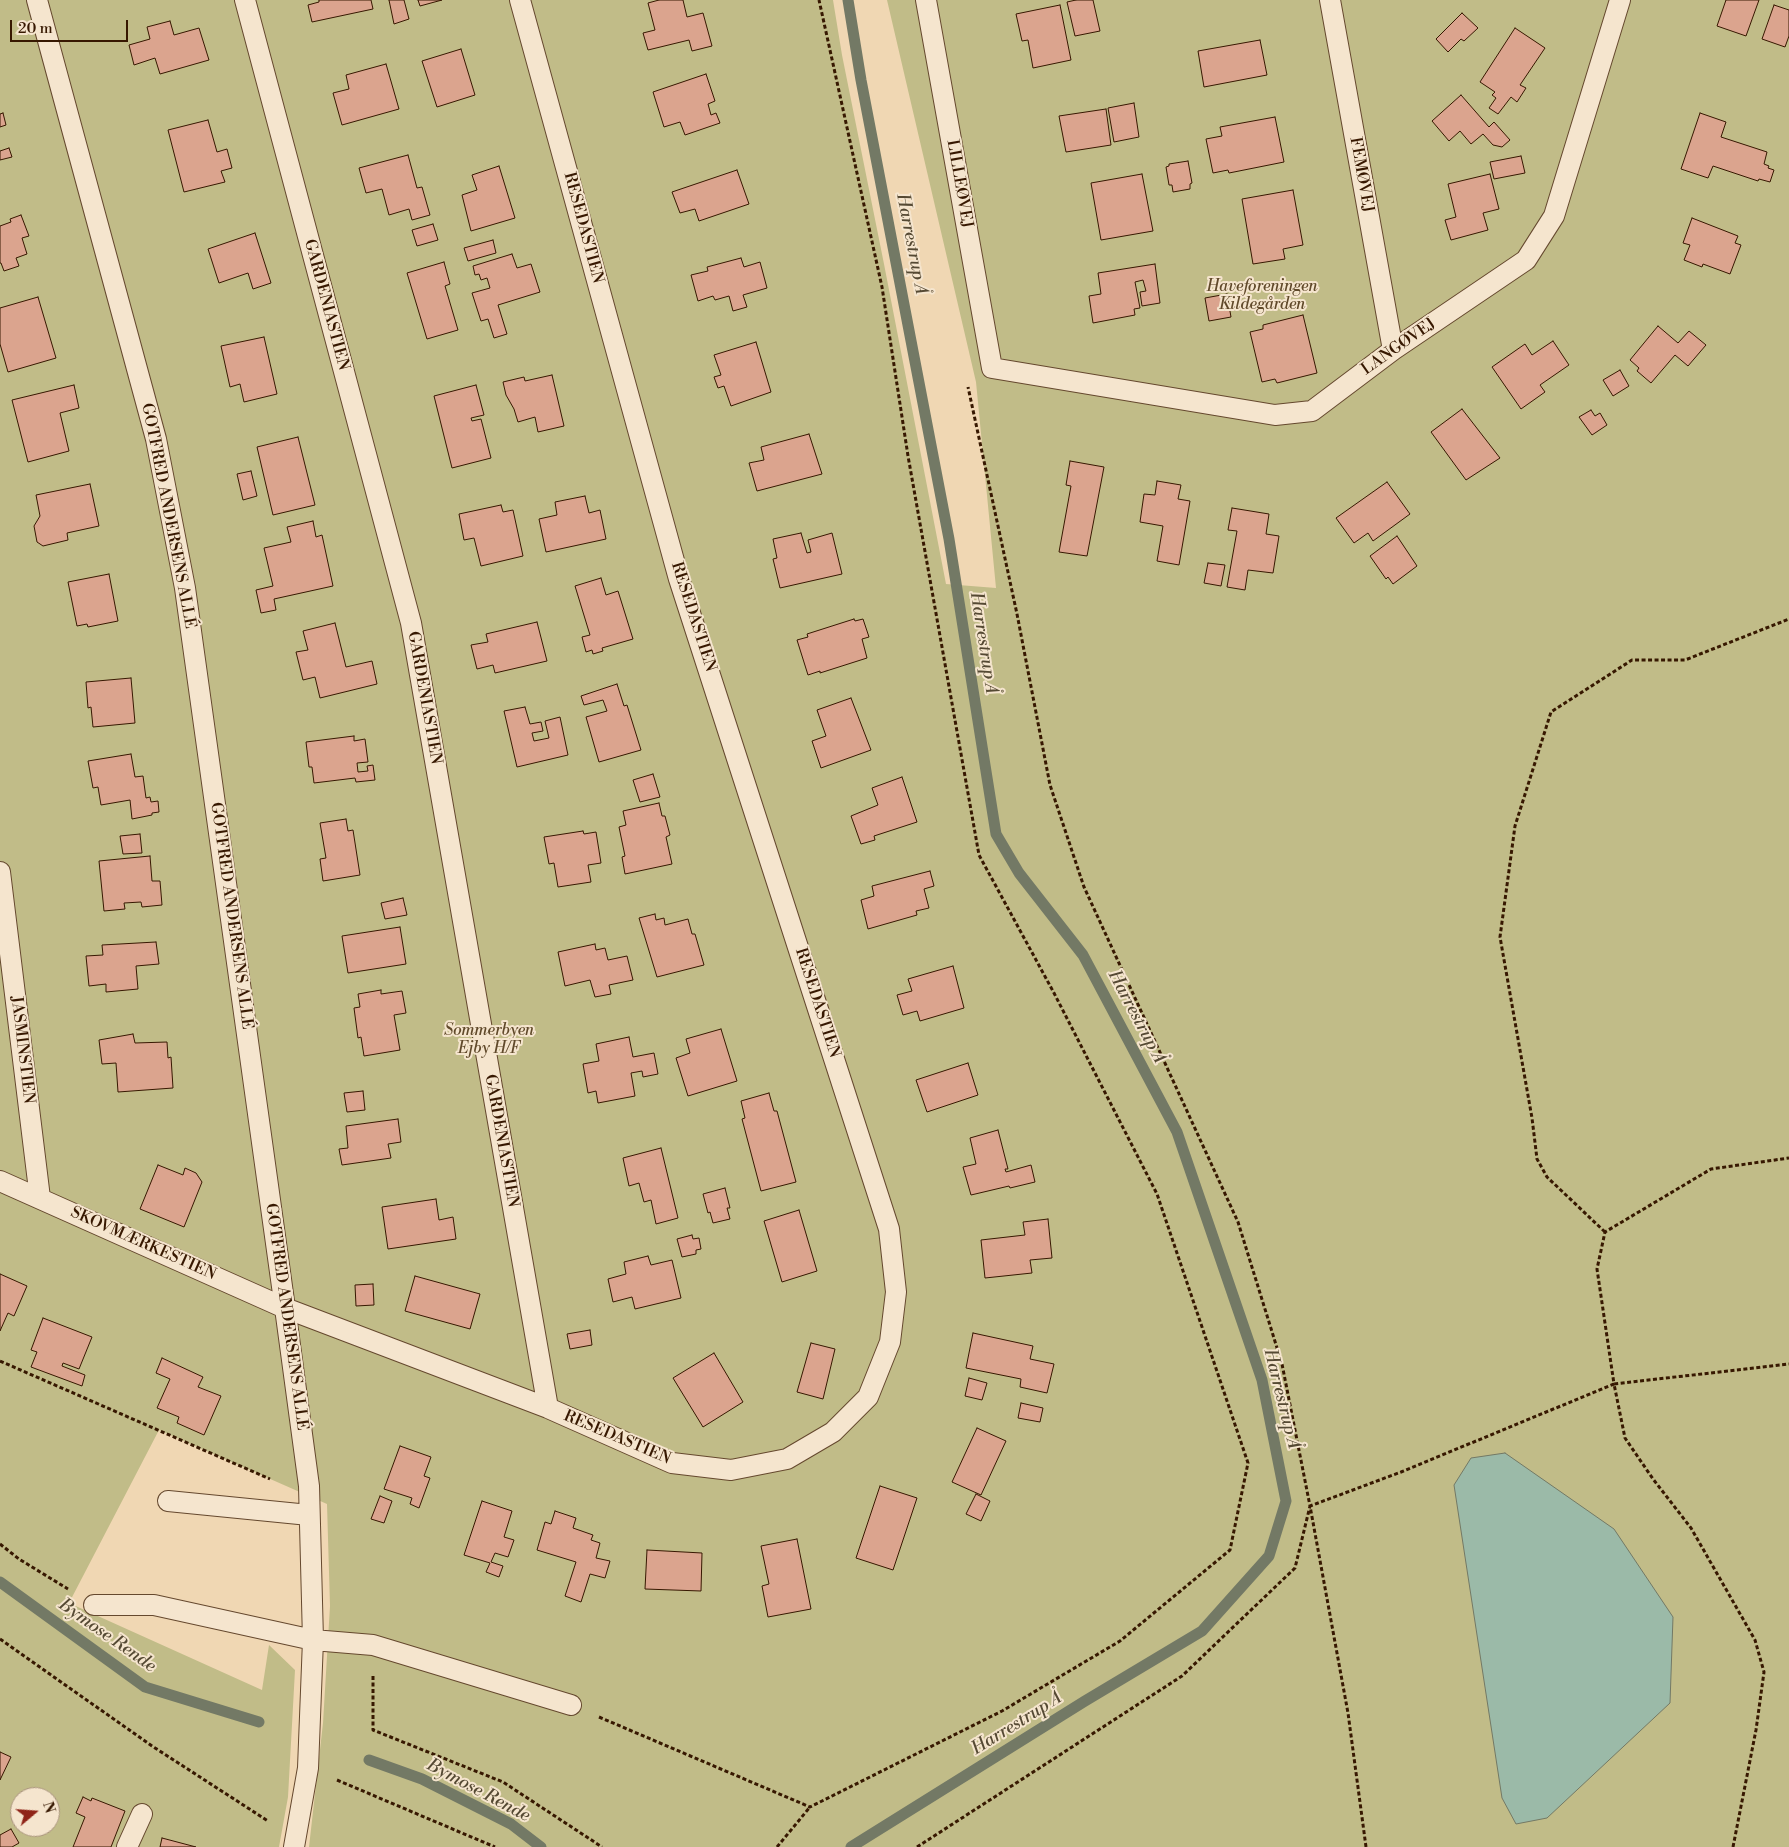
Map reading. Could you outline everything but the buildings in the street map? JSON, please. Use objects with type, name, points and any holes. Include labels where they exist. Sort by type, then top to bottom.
[{"type":"lane","name":"GOTFRED ANDERSENS ALLÉ","points":[[37,0],[156,439],[185,588],[286,1308],[308,1486],[313,1640],[308,1768],[295,1843]]},
{"type":"lane","name":"GARDENIASTIEN","points":[[245,0],[411,623],[548,1408]]},
{"type":"lane","name":"RESEDASTIEN","points":[[286,1308],[548,1408],[672,1463],[731,1470],[788,1459],[833,1432],[868,1397],[890,1342],[896,1292],[889,1229],[680,579],[520,0]]},
{"type":"lane","name":"LILLEØVEJ","points":[[926,0],[992,368]]},
{"type":"lane","name":"FEMØVEJ","points":[[1330,0],[1393,350]]},
{"type":"lane","name":"LANGØVEJ","points":[[992,368],[1275,415],[1312,411],[1393,350],[1526,260],[1554,216],[1620,0]]},
{"type":"lane","name":"JASMINSTIEN","points":[[0,872],[40,1198]]},
{"type":"lane","name":"SKOVMÆRKESTIEN","points":[[0,1181],[286,1308]]},
{"type":"lane","points":[[168,1501],[309,1516]]},
{"type":"lane","points":[[94,1605],[154,1605],[313,1640],[373,1646],[571,1705]]},
{"type":"lane","points":[[128,1847],[142,1814]]},
{"type":"path","points":[[777,1847],[810,1807],[1002,1711],[1120,1640],[1230,1550],[1248,1463],[1157,1194],[1054,994],[978,855],[908,456],[882,287],[818,0]]},
{"type":"path","points":[[992,368],[967,382],[1015,604],[1050,785],[1084,887],[1238,1222],[1282,1364],[1348,1713],[1366,1847]]},
{"type":"path","points":[[1605,1232],[1547,1177],[1537,1159],[1532,1118],[1500,937],[1515,826],[1551,712],[1632,660],[1685,660],[1789,618]]},
{"type":"path","points":[[1733,1847],[1756,1730],[1764,1672],[1755,1640],[1691,1528],[1653,1479],[1625,1438],[1614,1384],[1597,1269],[1605,1232],[1711,1169],[1789,1158]]},
{"type":"path","points":[[0,1361],[289,1487],[308,1486]]},
{"type":"path","points":[[1310,1506],[1401,1472],[1614,1384],[1789,1364]]},
{"type":"path","points":[[916,1847],[1182,1676],[1295,1568],[1310,1506]]},
{"type":"path","points":[[0,1544],[19,1559],[94,1605]]},
{"type":"path","points":[[0,1639],[152,1746],[295,1843]]},
{"type":"path","points":[[373,1646],[373,1730],[503,1782],[602,1847]]},
{"type":"path","points":[[571,1705],[810,1807]]},
{"type":"path","points":[[308,1768],[495,1847]]},
{"type":"green space","points":[[0,0],[833,0],[842,55],[946,584],[996,588],[976,382],[887,0],[1789,0],[1789,1847],[309,1847],[323,1723],[330,1606],[327,1504],[159,1430],[69,1603],[262,1690],[269,1645],[295,1670],[288,1797],[279,1847],[0,1847]]},
{"type":"shaded area","points":[[1505,1453],[1614,1529],[1673,1617],[1670,1703],[1547,1818],[1516,1824],[1502,1798],[1454,1485],[1471,1458]]},
{"type":"waterway","name":"Harrestrup Å","points":[[848,0],[861,80],[949,539],[996,834],[1019,873],[1083,955],[1177,1132],[1262,1380],[1286,1501],[1269,1556],[1202,1631],[1085,1701],[851,1847]]},
{"type":"waterway","name":"Bymose Rende","points":[[0,1582],[145,1687],[259,1722]]},
{"type":"waterway","name":"Bymose Rende","points":[[369,1760],[422,1779],[511,1824],[541,1847]]},
{"type":"park label","name":"Haveforeningen Kildegården","points":[[1262,296]]},
{"type":"park label","name":"Sommerbyen Ejby H/F","points":[[489,1040]]}]
